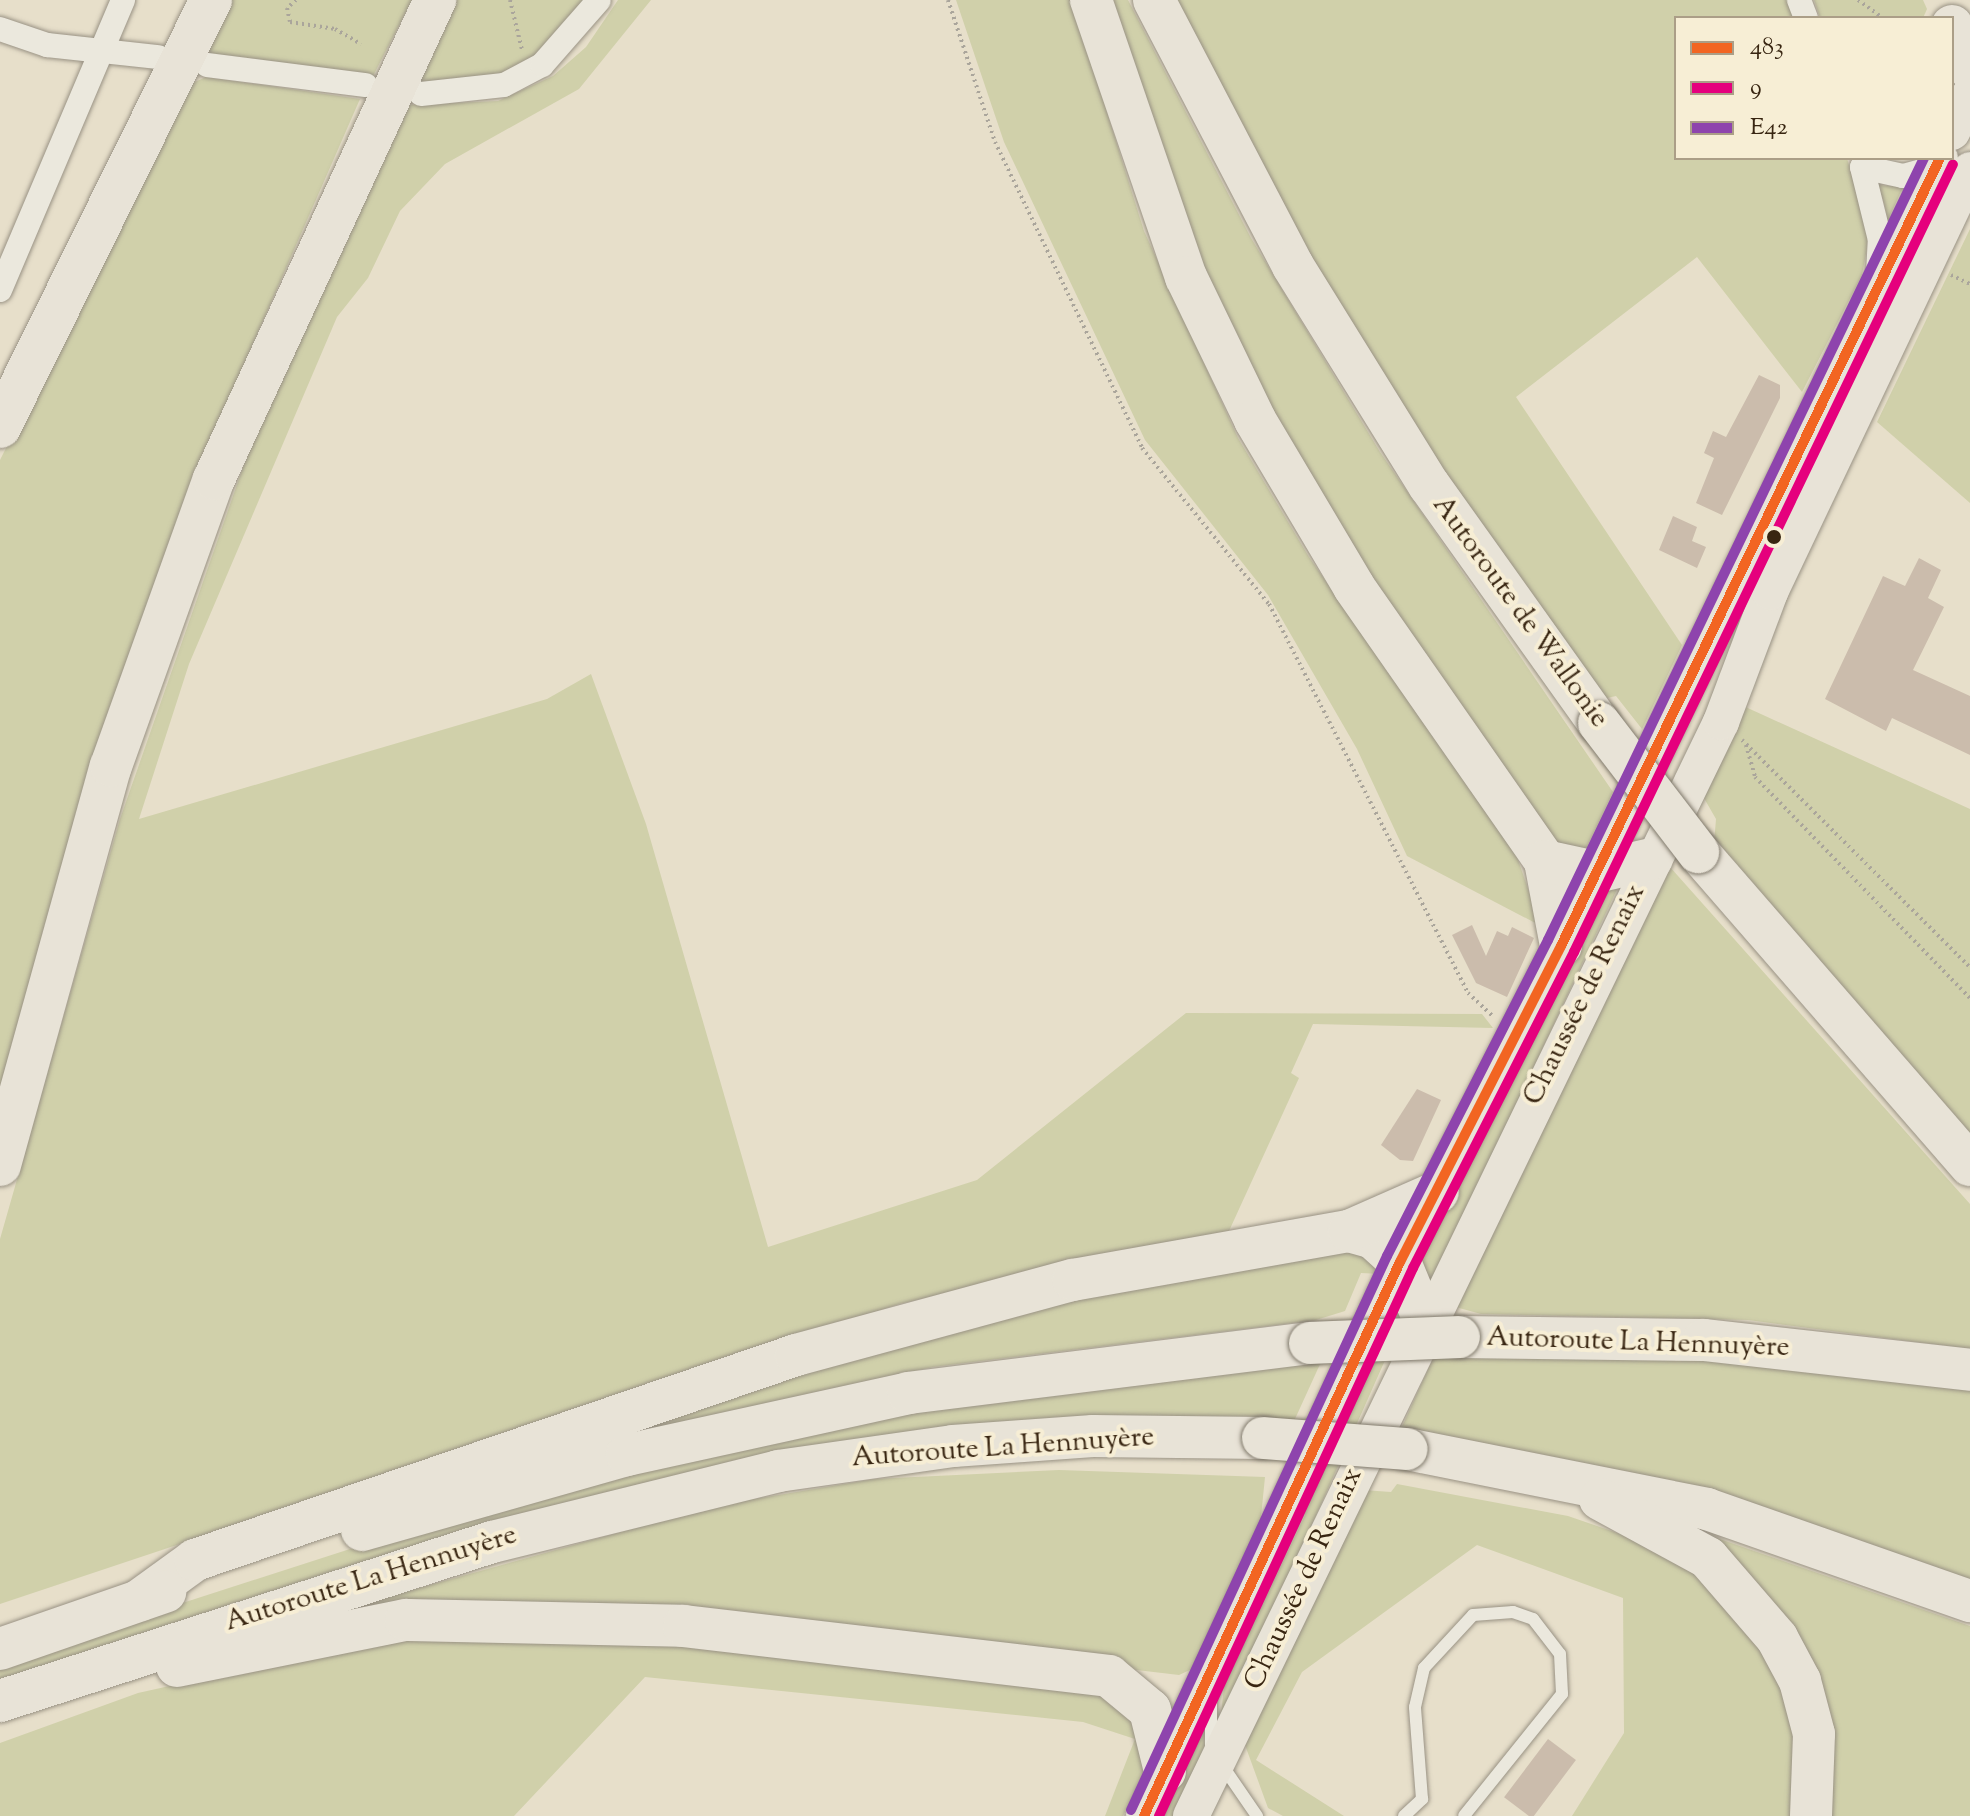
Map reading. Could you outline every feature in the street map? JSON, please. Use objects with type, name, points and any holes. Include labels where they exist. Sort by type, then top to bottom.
[{"type":"highway","points":[[0,427],[211,0]]},
{"type":"highway","points":[[0,1165],[111,766],[214,479],[435,0]]},
{"type":"highway","points":[[1091,0],[1186,277],[1255,420],[1354,587],[1545,861],[1561,946]]},
{"type":"highway","name":"Autoroute de Wallonie","points":[[1154,0],[1293,266],[1429,485],[1599,723],[1698,852],[1970,1165]]},
{"type":"highway","points":[[1954,31],[1970,69]]},
{"type":"highway","points":[[1545,861],[1596,872],[1652,859]]},
{"type":"highway","points":[[140,1600],[195,1560],[796,1355],[1073,1280],[1349,1231],[1438,1192]]},
{"type":"highway","points":[[1349,1231],[1373,1238],[1400,1262],[1442,1330]]},
{"type":"highway","name":"Autoroute La Hennuyère","points":[[0,1649],[140,1600],[642,1451],[908,1393],[1310,1343],[1442,1330],[1704,1340],[1970,1370]]},
{"type":"highway","name":"Autoroute La Hennuyère","points":[[0,1701],[477,1546],[778,1471],[1046,1439],[1263,1438],[1407,1449],[1566,1476],[1707,1509],[1970,1601]]},
{"type":"highway","points":[[1566,1476],[1708,1558],[1748,1596],[1800,1681],[1814,1734],[1811,1816]]},
{"type":"highway","points":[[0,1720],[205,1658],[358,1626],[452,1618],[590,1620],[1109,1676],[1150,1710],[1165,1771]]},
{"type":"main road","points":[[1954,128],[1970,94]]},
{"type":"main road","name":"Chaussée de Renaix","points":[[1144,1816],[1400,1262],[1561,946],[1877,286],[1948,165]]},
{"type":"main road","name":"Chaussée de Renaix","points":[[1191,1816],[1442,1330],[1652,859],[1733,732],[1770,592],[1948,165]]},
{"type":"street","points":[[0,290],[97,52],[123,0]]},
{"type":"street","points":[[421,94],[471,94],[530,71],[577,32],[599,0]]},
{"type":"street","points":[[0,29],[97,52],[158,57]]},
{"type":"street","points":[[207,65],[366,85]]},
{"type":"street","points":[[1860,163],[1903,176],[1948,165]]},
{"type":"street","points":[[1860,163],[1880,240],[1877,286]]},
{"type":"lane","points":[[1404,1816],[1422,1799],[1415,1707],[1424,1668],[1473,1615],[1513,1612],[1533,1619],[1560,1654],[1562,1694],[1464,1816]]},
{"type":"lane","points":[[1212,1669],[1211,1747],[1257,1816]]},
{"type":"path","points":[[296,0],[287,8],[290,22],[335,29],[361,44]]},
{"type":"path","points":[[510,0],[530,71]]},
{"type":"path","points":[[948,0],[995,142],[1142,448],[1269,604],[1468,993],[1517,1036]]},
{"type":"path","points":[[1858,0],[1880,16]]},
{"type":"path","points":[[1733,732],[1970,967]]},
{"type":"path","points":[[1733,732],[1755,777],[1970,998]]},
{"type":"green space","points":[[226,0],[412,0],[372,78],[212,58],[206,44]]},
{"type":"green space","points":[[457,0],[595,0],[520,71],[418,83]]},
{"type":"green space","points":[[618,0],[651,0],[579,89],[445,164],[400,211],[368,278],[337,317],[189,664],[139,819],[547,699],[591,674],[646,824],[768,1247],[977,1180],[1186,1013],[1482,1014],[1493,1028],[1313,1024],[1291,1073],[1299,1078],[1229,1231],[899,1304],[0,1604],[0,1239],[120,819],[261,416],[407,105],[498,101],[553,76],[586,47]]},
{"type":"green space","points":[[956,0],[1072,0],[1144,231],[1238,438],[1309,557],[1517,857],[1541,926],[1407,856],[1357,749],[1268,595],[1145,440],[1004,142]]},
{"type":"green space","points":[[1106,0],[1128,0],[1251,238],[1380,452],[1613,792],[1582,857],[1542,841],[1245,380]]},
{"type":"green space","points":[[1171,0],[1789,0],[1794,16],[1674,16],[1674,160],[1848,160],[1869,237],[1862,275],[1802,392],[1697,257],[1516,397],[1682,645],[1642,729],[1616,696],[1603,699],[1496,557],[1357,343]]},
{"type":"green space","points":[[1814,0],[1923,0],[1927,9],[1924,16],[1819,16]]},
{"type":"green space","points":[[206,77],[360,99],[234,387],[0,1098],[0,460],[188,85]]},
{"type":"green space","points":[[1878,185],[1903,187],[1888,220],[1884,203]]},
{"type":"green space","points":[[1970,229],[1970,503],[1877,422]]},
{"type":"green space","points":[[1739,704],[1970,809],[1970,1141],[1714,843],[1716,819],[1697,786]]},
{"type":"green space","points":[[1662,858],[1970,1204],[1970,1349],[1748,1320],[1481,1314],[1452,1306]]},
{"type":"green space","points":[[1619,885],[1426,1297],[1412,1265],[1595,889]]},
{"type":"green space","points":[[1323,1240],[1373,1250],[1381,1274],[1361,1273],[1345,1311],[1316,1320],[933,1367],[625,1434],[815,1358]]},
{"type":"green space","points":[[1404,1300],[1402,1322],[1219,1734],[1224,1687],[1305,1515],[1304,1503],[1382,1321]]},
{"type":"green space","points":[[1576,1348],[1970,1380],[1970,1589],[1401,1429],[1434,1356]]},
{"type":"green space","points":[[1321,1362],[1295,1419],[977,1431],[0,1688],[0,1662],[477,1508],[844,1418]]},
{"type":"green space","points":[[1059,1470],[1265,1477],[1260,1527],[1192,1669],[1179,1675],[668,1615],[268,1630],[718,1505],[874,1479]]},
{"type":"green space","points":[[1397,1484],[1568,1516],[1661,1548],[1688,1528],[1970,1626],[1970,1816],[1572,1816],[1624,1733],[1623,1598],[1477,1545],[1302,1672],[1256,1760],[1344,1816],[1283,1816],[1268,1808],[1245,1745],[1363,1490],[1391,1492]]},
{"type":"green space","points":[[565,1632],[1117,1691],[1150,1757],[1123,1816],[1105,1816],[1135,1739],[1083,1722],[645,1677],[514,1816],[0,1816],[0,1743],[138,1693],[377,1640]]},
{"type":"green space","points":[[1204,1728],[1205,1759],[1178,1816],[1162,1816]]},
{"type":"building","points":[[1759,375],[1780,385],[1780,398],[1722,515],[1696,503],[1714,458],[1704,453],[1713,431],[1726,437]]},
{"type":"building","points":[[1673,516],[1697,527],[1692,541],[1706,547],[1697,568],[1659,550]]},
{"type":"building","points":[[1919,558],[1941,570],[1928,598],[1944,607],[1913,670],[1970,696],[1970,755],[1892,718],[1886,731],[1825,699],[1883,576],[1905,586]]},
{"type":"building","points":[[1472,925],[1486,956],[1497,931],[1508,936],[1512,927],[1534,938],[1507,997],[1476,983],[1452,935]]},
{"type":"building","points":[[1417,1089],[1441,1100],[1413,1161],[1400,1160],[1381,1145]]},
{"type":"building","points":[[1548,1739],[1576,1760],[1534,1816],[1529,1816],[1504,1797]]},
{"type":"transit line","name":"E42","points":[[1131,1810],[1387,1256],[1548,940],[1923,160]]},
{"type":"transit line","name":"483","points":[[1144,1816],[1400,1262],[1561,946],[1939,160]]},
{"type":"transit line","name":"9","points":[[1159,1816],[1413,1268],[1574,952],[1953,164]]}]
